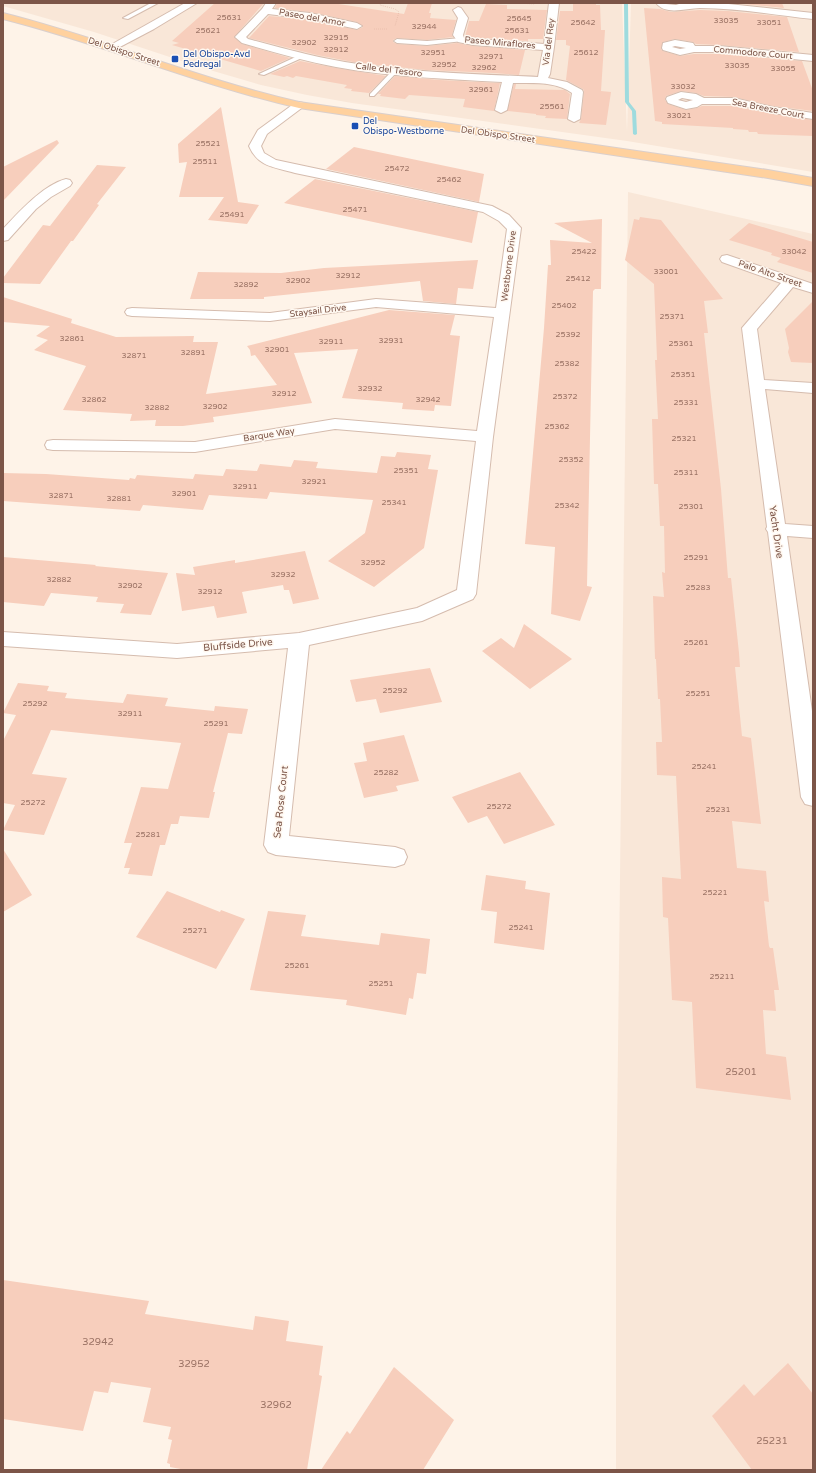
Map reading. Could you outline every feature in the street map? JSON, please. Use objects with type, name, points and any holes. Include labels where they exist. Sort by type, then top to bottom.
[{"type":"main road","name":"Del Obispo Street","points":[[3,16],[30,22],[112,47],[249,93],[299,105],[768,174],[813,182]]},
{"type":"street","points":[[112,47],[151,28],[192,3]]},
{"type":"street","name":"Via del Rey","points":[[542,80],[545,74],[554,3]]},
{"type":"street","points":[[661,3],[664,6],[672,8],[681,8],[685,4],[712,5],[813,16]]},
{"type":"street","name":"Paseo del Amor","points":[[268,7],[357,26]]},
{"type":"street","name":"Calle del Tesoro","points":[[268,7],[241,34],[240,37],[245,41],[302,56],[363,68],[508,80],[542,80],[573,88],[578,92],[574,119]]},
{"type":"street","name":"Paseo Miraflores","points":[[458,10],[463,18],[458,35],[461,40],[549,47]]},
{"type":"street","name":"Commodore Court","points":[[692,49],[719,49],[813,58]]},
{"type":"street","points":[[501,110],[508,80]]},
{"type":"street","name":"Sea Breeze Court","points":[[699,101],[734,101],[773,110],[813,116]]},
{"type":"street","name":"Westborne Drive","points":[[299,105],[262,132],[255,146],[259,155],[272,163],[299,170],[487,209],[504,218],[514,228],[485,437],[466,594]]},
{"type":"street","points":[[3,237],[26,210],[45,195],[66,183]]},
{"type":"street","name":"Palo Alto Street","points":[[727,259],[813,289]]},
{"type":"street","name":"Yacht Drive","points":[[790,281],[748,328],[813,797]]},
{"type":"street","name":"Staysail Drive","points":[[132,312],[270,317],[376,303],[503,313]]},
{"type":"street","points":[[756,384],[813,388]]},
{"type":"street","name":"Barque Way","points":[[53,445],[195,447],[335,424],[485,437]]},
{"type":"street","points":[[776,529],[813,532]]},
{"type":"street","name":"Bluffside Drive","points":[[3,639],[177,651],[299,640],[422,614],[466,594]]},
{"type":"street","name":"Sea Rose Court","points":[[299,640],[276,845],[395,857]]},
{"type":"lane","points":[[126,18],[155,3]]},
{"type":"lane","points":[[397,41],[427,43],[461,40]]},
{"type":"lane","points":[[262,74],[302,56]]},
{"type":"lane","points":[[372,95],[395,71]]},
{"type":"shaded area","points":[[3,3],[622,3],[627,132],[631,3],[813,3],[813,172],[627,141],[352,103],[307,95],[261,85],[203,68],[94,32],[3,6]]},
{"type":"shaded area","points":[[628,192],[813,234],[813,1470],[616,1470],[616,1220]]},
{"type":"building","points":[[215,3],[264,3],[234,37],[242,44],[290,58],[261,71],[172,45],[179,43],[172,41]]},
{"type":"building","points":[[277,3],[332,3],[404,14],[408,3],[432,3],[429,13],[431,13],[430,18],[456,20],[452,35],[453,37],[427,40],[397,38],[393,40],[393,42],[397,44],[427,46],[457,43],[473,46],[525,50],[519,75],[426,70],[358,63],[317,55],[249,38],[269,16],[310,20],[357,30],[363,27],[357,22],[310,12],[275,8]]},
{"type":"building","points":[[573,3],[596,3],[596,5],[600,5],[601,30],[605,30],[601,91],[611,92],[606,125],[579,123],[581,119],[584,91],[566,80],[570,46],[566,45],[566,40],[556,40],[560,11],[573,11]]},
{"type":"building","points":[[733,3],[782,3],[784,8]]},
{"type":"building","points":[[486,4],[507,5],[507,9],[547,10],[543,39],[528,39],[528,41],[465,37],[469,21],[479,21]]},
{"type":"building","points":[[644,8],[660,9],[671,12],[700,10],[728,11],[787,17],[799,52],[696,44],[693,42],[675,39],[663,42],[661,49],[680,56],[694,54],[719,54],[802,61],[813,91],[813,111],[773,106],[734,97],[704,96],[696,93],[681,91],[666,96],[665,100],[668,104],[686,110],[702,106],[734,106],[813,120],[813,136],[758,134],[757,132],[749,132],[748,130],[733,128],[662,124],[662,122],[655,121]]},
{"type":"building","points":[[300,61],[386,76],[369,93],[351,91],[352,89],[344,88],[347,85],[296,76],[293,78],[270,74]]},
{"type":"building","points":[[395,76],[500,83],[494,111],[463,107],[465,99],[409,95],[405,99],[380,96],[381,94],[378,94]]},
{"type":"building","points":[[514,84],[516,84],[515,89],[565,90],[570,94],[567,119],[545,118],[546,116],[536,114],[507,111]]},
{"type":"building","points":[[221,107],[238,202],[259,205],[247,224],[208,220],[224,197],[179,197],[187,162],[179,163],[178,144]]},
{"type":"building","points":[[57,140],[59,143],[3,201],[3,167]]},
{"type":"building","points":[[354,147],[484,174],[479,202],[326,169]]},
{"type":"building","points":[[97,165],[126,167],[97,204],[99,205],[40,284],[3,283],[3,278],[43,225],[50,226]]},
{"type":"building","points":[[315,179],[478,212],[472,243],[284,203]]},
{"type":"building","points":[[640,217],[661,220],[723,299],[704,301],[708,333],[704,333],[721,489],[728,578],[731,578],[739,653],[740,667],[735,667],[742,736],[751,738],[761,824],[732,821],[737,868],[766,871],[769,902],[764,901],[769,946],[770,948],[773,948],[779,990],[774,990],[776,1011],[763,1010],[766,1054],[786,1057],[791,1100],[696,1088],[692,1002],[672,1000],[668,918],[663,917],[662,877],[681,879],[676,776],[657,775],[656,742],[662,742],[660,699],[658,699],[655,659],[653,596],[664,597],[662,572],[665,573],[664,526],[660,526],[658,484],[654,484],[652,419],[658,419],[655,360],[657,360],[654,284],[625,260],[634,219],[639,220]]},
{"type":"building","points":[[602,219],[601,289],[595,289],[593,291],[587,586],[592,587],[580,621],[551,614],[555,547],[525,544],[548,265],[551,265],[550,240],[592,243],[554,223]]},
{"type":"building","points":[[749,223],[813,242],[813,273],[777,262],[781,258],[771,255],[772,253],[729,240]]},
{"type":"building","points":[[478,260],[473,289],[458,288],[456,304],[423,301],[420,281],[264,297],[264,299],[190,299],[198,272],[281,273],[324,268]]},
{"type":"building","points":[[3,297],[72,319],[71,323],[116,337],[194,336],[193,342],[218,342],[206,394],[277,385],[255,355],[251,356],[250,350],[247,346],[389,310],[455,315],[450,335],[460,336],[451,406],[435,405],[434,411],[402,409],[403,403],[342,398],[358,349],[294,353],[312,403],[213,417],[214,422],[183,426],[155,426],[156,420],[130,421],[132,414],[63,410],[86,366],[34,350],[48,340],[36,336],[50,326],[3,322]]},
{"type":"building","points":[[813,301],[813,363],[791,362],[785,329]]},
{"type":"building","points":[[397,452],[431,455],[428,469],[438,470],[424,548],[374,587],[328,561],[365,533],[373,500],[270,492],[267,499],[209,495],[203,510],[143,505],[140,511],[3,501],[3,473],[46,474],[129,480],[130,478],[135,479],[137,475],[193,479],[195,474],[223,476],[226,469],[257,471],[260,464],[291,467],[294,460],[318,462],[316,468],[377,473],[381,456],[395,457]]},
{"type":"building","points":[[305,551],[319,599],[293,604],[289,590],[284,590],[283,585],[242,592],[247,613],[217,618],[214,606],[182,611],[176,573],[195,575],[193,567],[235,560],[235,563]]},
{"type":"building","points":[[3,557],[168,573],[151,615],[120,613],[124,604],[96,602],[98,597],[51,593],[44,606],[3,602]]},
{"type":"building","points":[[524,624],[572,659],[530,689],[482,651],[501,638],[514,648]]},
{"type":"building","points":[[430,668],[442,702],[380,713],[376,699],[356,702],[350,680]]},
{"type":"building","points":[[18,683],[49,686],[47,691],[67,693],[65,698],[123,703],[127,694],[168,698],[165,706],[214,711],[215,706],[248,709],[242,734],[228,733],[213,792],[215,792],[209,818],[180,816],[178,824],[171,824],[165,845],[160,845],[152,876],[128,874],[130,868],[124,868],[132,843],[124,843],[141,787],[168,789],[181,743],[51,730],[32,774],[67,778],[44,835],[3,830],[15,805],[3,803],[3,741],[16,715],[3,713]]},
{"type":"building","points":[[404,735],[419,781],[396,786],[398,791],[364,798],[354,763],[367,761],[363,743]]},
{"type":"building","points":[[520,772],[555,825],[504,844],[487,816],[468,823],[452,797]]},
{"type":"building","points":[[3,849],[32,895],[3,912]]},
{"type":"building","points":[[486,875],[526,881],[525,889],[550,893],[544,950],[494,943],[497,912],[481,910]]},
{"type":"building","points":[[167,891],[220,912],[221,910],[245,919],[216,969],[136,937]]},
{"type":"building","points":[[268,911],[306,915],[301,936],[379,945],[381,933],[430,939],[426,974],[417,973],[413,999],[409,998],[406,1015],[346,1005],[347,1000],[250,990]]},
{"type":"building","points":[[3,1280],[149,1301],[145,1314],[253,1330],[255,1316],[289,1321],[286,1341],[323,1346],[319,1375],[322,1376],[307,1470],[186,1470],[170,1467],[170,1464],[167,1463],[172,1440],[168,1439],[171,1427],[143,1422],[151,1388],[111,1382],[108,1393],[94,1391],[83,1431],[3,1419]]},
{"type":"building","points":[[788,1363],[813,1394],[813,1470],[752,1470],[712,1416],[744,1384],[754,1396]]},
{"type":"building","points":[[394,1367],[454,1420],[423,1470],[321,1470],[347,1431],[350,1434]]},
{"type":"waterway","points":[[626,3],[627,102],[634,111],[635,134]]},
{"type":"place","name":"Del Obispo-Avd Pedregal","points":[[175,59]]},
{"type":"place","name":"Del Obispo-Westborne","points":[[355,126]]}]
